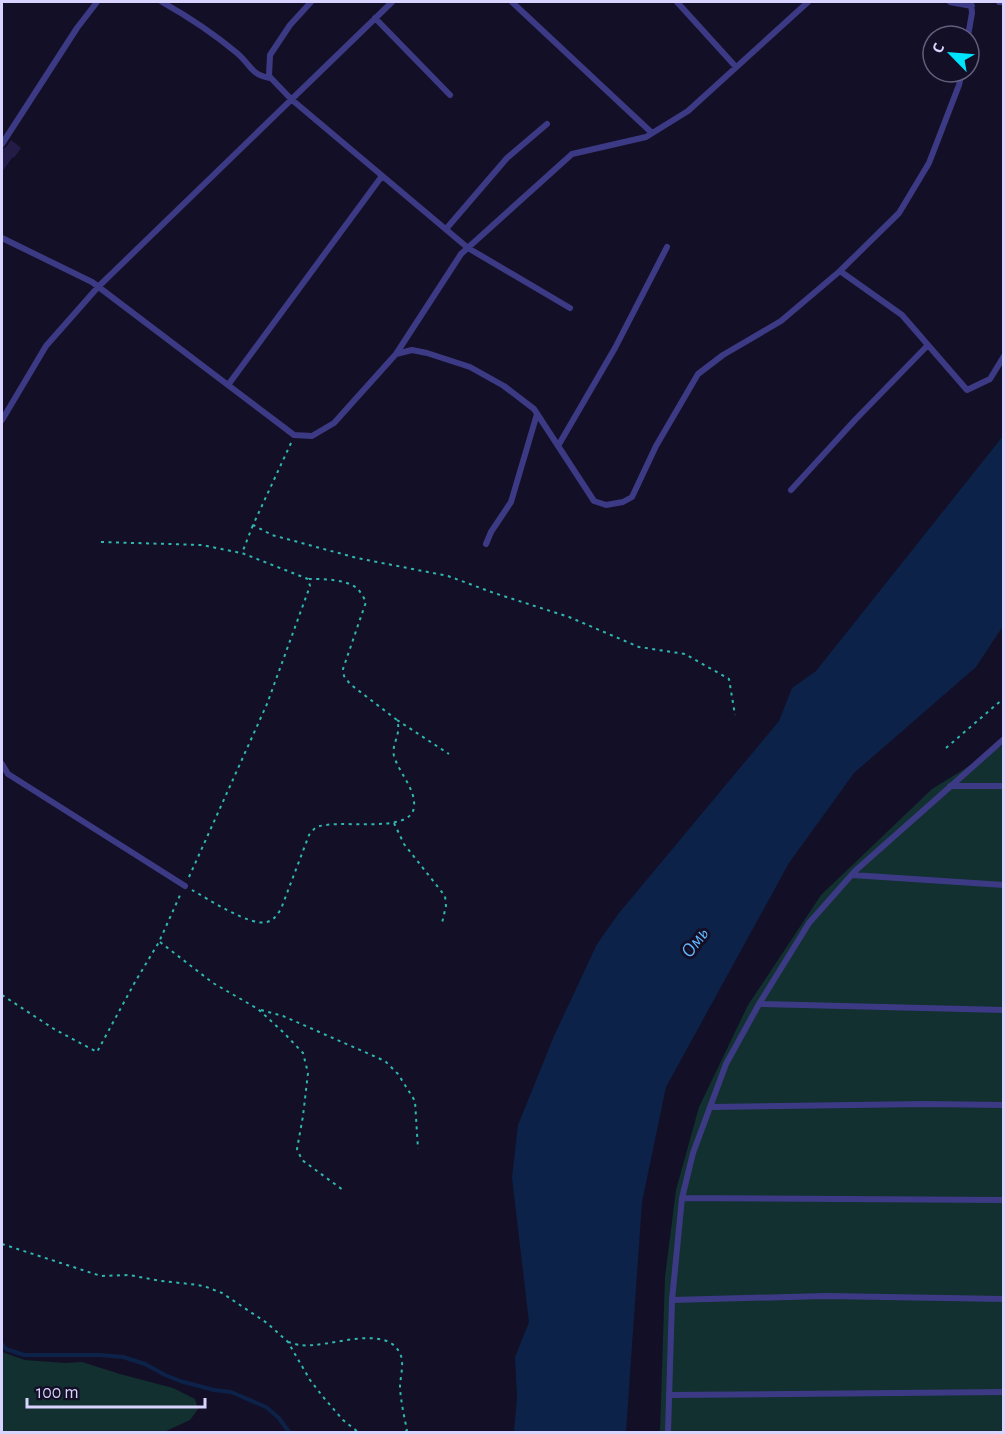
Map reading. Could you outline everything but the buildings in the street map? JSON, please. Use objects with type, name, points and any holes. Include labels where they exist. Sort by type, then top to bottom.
[{"type":"lane","points":[[2,144],[77,28],[97,2]]},
{"type":"lane","points":[[162,2],[180,12],[238,54],[259,76],[270,78],[291,99],[468,248],[570,308]]},
{"type":"lane","points":[[270,78],[270,55],[290,25],[311,2]]},
{"type":"lane","points":[[2,420],[46,346],[98,287],[392,2]]},
{"type":"lane","points":[[512,2],[652,133]]},
{"type":"lane","points":[[677,2],[736,67]]},
{"type":"lane","points":[[2,238],[92,282],[294,435],[312,436],[334,423],[396,354],[461,254],[572,154],[646,137],[688,111],[808,2]]},
{"type":"lane","points":[[950,2],[972,4],[970,24]]},
{"type":"lane","points":[[999,2],[1004,2]]},
{"type":"lane","points":[[375,18],[450,95]]},
{"type":"lane","points":[[396,354],[412,350],[427,353],[470,367],[504,386],[534,409],[594,501],[606,505],[623,502],[632,497],[656,446],[698,374],[723,355],[781,321],[840,271],[899,213],[929,163],[959,84]]},
{"type":"lane","points":[[446,229],[507,158],[547,124]]},
{"type":"lane","points":[[228,385],[382,176]]},
{"type":"lane","points":[[558,446],[615,348],[667,247]]},
{"type":"lane","points":[[840,271],[902,315],[967,390],[990,379],[1004,356]]},
{"type":"lane","points":[[791,490],[928,345]]},
{"type":"lane","points":[[486,544],[491,532],[512,502],[537,414]]},
{"type":"lane","points":[[668,1432],[672,1300],[682,1198],[693,1154],[726,1064],[759,1004],[809,923],[852,875],[1004,739]]},
{"type":"lane","points":[[2,764],[8,774],[185,886]]},
{"type":"lane","points":[[950,786],[1004,786]]},
{"type":"lane","points":[[852,875],[1004,885]]},
{"type":"lane","points":[[759,1004],[1004,1010]]},
{"type":"lane","points":[[710,1107],[1004,1105]]},
{"type":"lane","points":[[682,1198],[1004,1200]]},
{"type":"lane","points":[[672,1300],[826,1296],[1004,1299]]},
{"type":"lane","points":[[669,1395],[1004,1392]]},
{"type":"path","points":[[242,553],[294,435]]},
{"type":"path","points":[[253,525],[272,535],[357,558],[448,576],[569,617],[639,647],[685,654],[729,679],[735,715]]},
{"type":"path","points":[[101,542],[202,545],[242,553],[308,579],[348,583],[359,590],[366,602],[343,669],[344,676],[369,700],[449,754]]},
{"type":"path","points":[[2,995],[54,1029],[97,1052],[159,942],[267,704],[310,586],[308,579]]},
{"type":"path","points":[[946,748],[1004,698]]},
{"type":"path","points":[[185,886],[251,921],[269,922],[276,917],[280,909],[309,835],[316,828],[336,824],[384,824],[406,819],[412,814],[415,806],[412,793],[393,752],[399,733],[397,720]]},
{"type":"path","points":[[393,822],[404,844],[445,896],[446,906],[442,923]]},
{"type":"path","points":[[159,942],[213,983],[258,1009],[303,1053],[308,1073],[297,1149],[302,1160],[343,1190]]},
{"type":"path","points":[[258,1009],[283,1016],[385,1061],[398,1074],[414,1101],[418,1149]]},
{"type":"path","points":[[2,1244],[101,1276],[129,1275],[204,1286],[222,1293],[267,1323],[288,1342],[310,1380],[343,1420],[358,1432]]},
{"type":"path","points":[[288,1342],[301,1346],[375,1338],[387,1341],[398,1349],[402,1358],[400,1387],[407,1430],[405,1432]]},
{"type":"green space","points":[[1003,745],[1003,1432],[660,1432],[665,1277],[676,1190],[699,1107],[748,1005],[821,895],[932,789]]},
{"type":"green space","points":[[2,1352],[25,1360],[82,1362],[173,1388],[195,1399],[198,1409],[190,1420],[164,1432],[2,1432]]},
{"type":"water","name":"Омь","points":[[1003,436],[1003,626],[976,667],[854,773],[789,863],[666,1087],[642,1202],[626,1432],[514,1432],[517,1397],[515,1357],[529,1322],[512,1178],[518,1125],[554,1036],[597,944],[619,913],[779,721],[792,688],[816,671]]},
{"type":"waterway","points":[[2,1344],[6,1349],[24,1355],[123,1357],[145,1364],[180,1381],[231,1392],[266,1407],[279,1418],[289,1432]]}]
